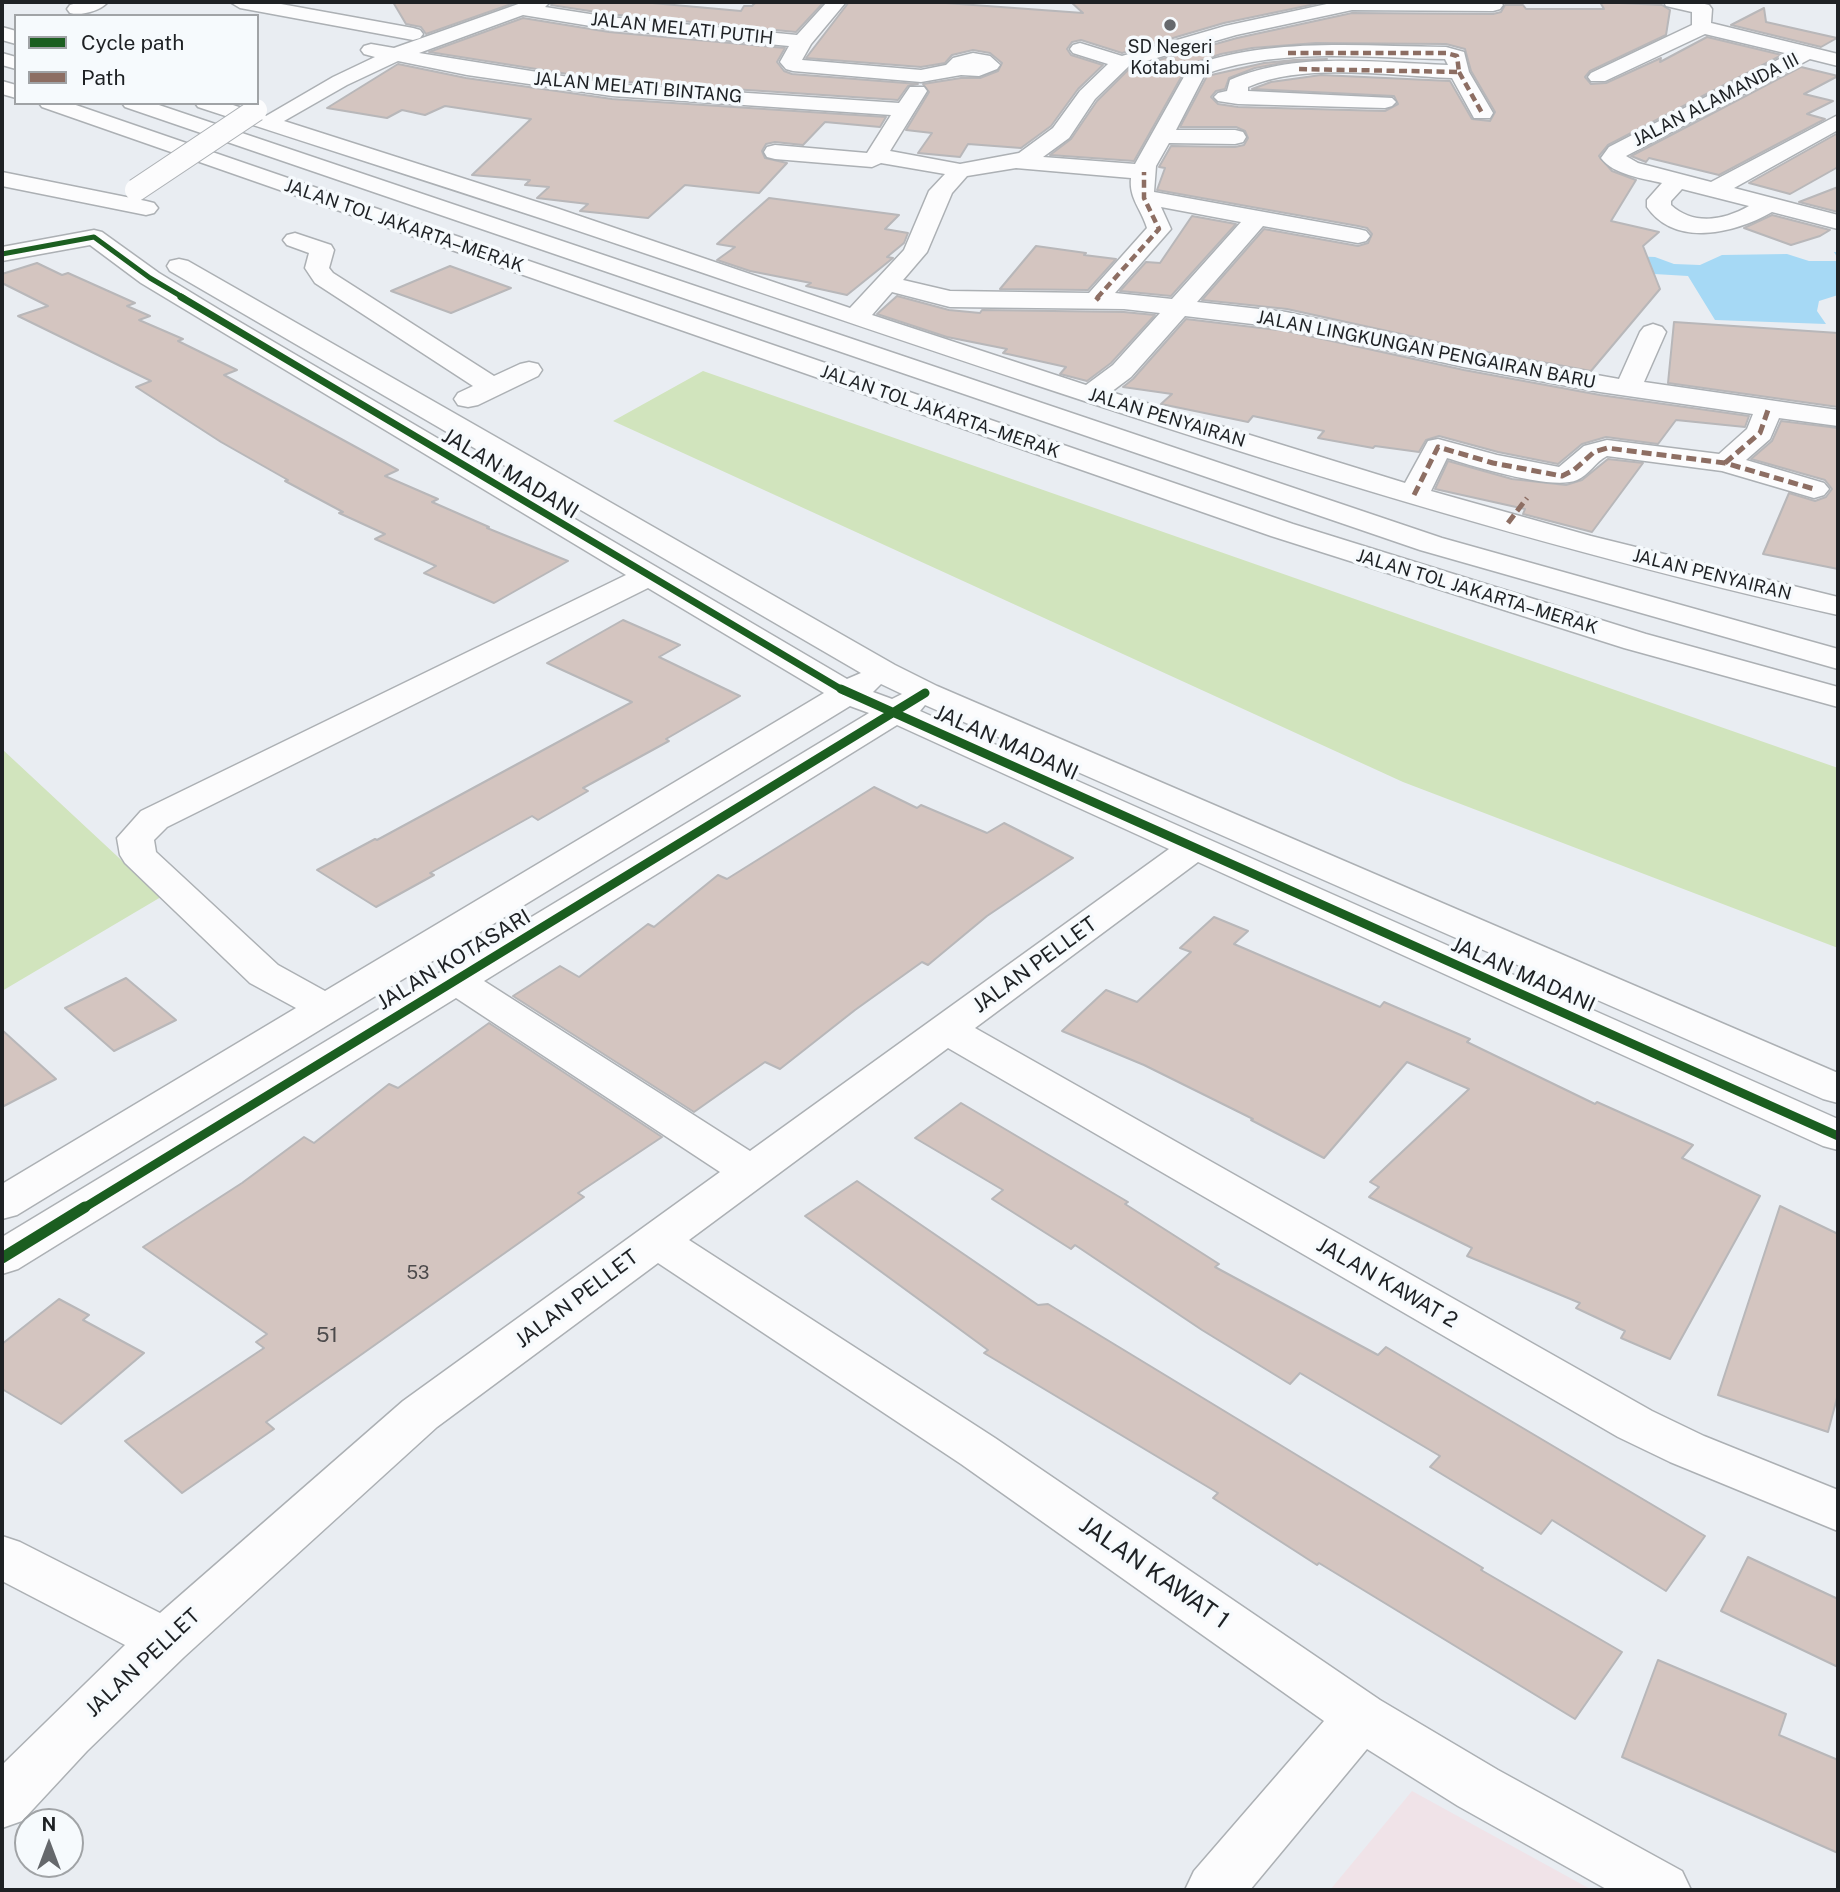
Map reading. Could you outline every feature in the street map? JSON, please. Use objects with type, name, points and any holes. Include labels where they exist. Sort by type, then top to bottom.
[{"type":"main road","points":[[77,9],[98,2]]},
{"type":"main road","points":[[240,2],[413,34]]},
{"type":"main road","points":[[2,254],[120,214],[318,75],[371,50],[413,34],[512,5],[541,2]]},
{"type":"main road","points":[[837,2],[802,41],[790,62],[793,65],[921,76],[961,69]]},
{"type":"main road","points":[[1678,2],[1807,53],[1838,60]]},
{"type":"main road","points":[[876,156],[960,171],[1027,158],[1061,133],[1087,94],[1122,62],[1194,41],[1256,15],[1360,4],[1493,5]]},
{"type":"main road","points":[[266,114],[512,5]]},
{"type":"main road","name":"JALAN MELATI PUTIH","points":[[512,5],[609,23],[802,41]]},
{"type":"main road","points":[[259,18],[279,9]]},
{"type":"main road","points":[[1598,77],[1661,49],[1707,13]]},
{"type":"main road","points":[[1194,41],[1222,47]]},
{"type":"main road","points":[[1080,49],[1122,62]]},
{"type":"main road","name":"JALAN MELATI BINTANG","points":[[371,50],[467,69],[612,90],[907,110]]},
{"type":"main road","name":"JALAN ALAMANDA III","points":[[1807,53],[1616,152],[1612,158],[1630,168],[1838,222]]},
{"type":"main road","points":[[1096,300],[1159,229],[1156,216],[1142,197],[1144,172],[1185,95],[1188,82],[1197,70],[1216,62],[1246,56],[1459,72],[1482,113]]},
{"type":"main road","points":[[1238,98],[1237,84],[1244,79],[1293,61]]},
{"type":"main road","points":[[775,152],[872,160],[907,110],[921,76]]},
{"type":"main road","points":[[1185,95],[1385,102]]},
{"type":"main road","name":"JALAN TOL JAKARTA–MERAK","points":[[55,105],[1282,530],[1635,641],[1838,697]]},
{"type":"main road","name":"JALAN TOL JAKARTA–MERAK","points":[[138,105],[1431,544],[1838,659]]},
{"type":"main road","name":"JALAN PENYAIRAN","points":[[211,105],[551,214],[855,318],[1414,495],[1680,569],[1838,606]]},
{"type":"main road","points":[[1716,189],[1838,121]]},
{"type":"main road","points":[[1163,136],[1235,137]]},
{"type":"main road","points":[[1016,161],[1144,172]]},
{"type":"main road","points":[[855,318],[915,253],[941,191],[960,171]]},
{"type":"main road","points":[[2,179],[120,214]]},
{"type":"main road","points":[[1677,181],[1659,200],[1659,207],[1674,220],[1712,225],[1737,221],[1768,205]]},
{"type":"main road","points":[[1142,197],[1358,236]]},
{"type":"main road","points":[[2,238],[120,214]]},
{"type":"main road","name":"JALAN MADANI","points":[[120,214],[433,411],[883,672],[910,703],[1196,847],[1838,1136]]},
{"type":"main road","name":"JALAN MADANI","points":[[120,214],[150,278],[847,693],[910,703],[1838,1089]]},
{"type":"main road","points":[[1091,394],[1122,371],[1258,217]]},
{"type":"main road","points":[[295,240],[321,250],[317,268],[324,278],[492,387]]},
{"type":"main road","name":"JALAN LINGKUNGAN PENGAIRAN BARU","points":[[888,284],[950,299],[1096,300],[1180,306],[1301,322],[1339,333],[1464,359],[1628,388],[1838,418]]},
{"type":"main road","points":[[994,327],[1023,299]]},
{"type":"main road","points":[[1628,388],[1653,332]]},
{"type":"main road","points":[[433,411],[529,370]]},
{"type":"main road","points":[[1725,463],[1760,433],[1768,410]]},
{"type":"main road","points":[[1414,495],[1442,442],[1493,463],[1562,476],[1569,474],[1598,448],[1725,463],[1814,489]]},
{"type":"main road","points":[[1508,523],[1527,498]]},
{"type":"main road","points":[[325,1008],[264,974],[138,855],[135,838],[154,818],[648,576]]},
{"type":"main road","name":"JALAN KOTASARI","points":[[2,1204],[883,672]]},
{"type":"main road","name":"JALAN KOTASARI","points":[[2,1258],[910,703]]},
{"type":"main road","name":"JALAN PELLET","points":[[2,1803],[68,1734],[165,1641],[420,1414],[1196,847]]},
{"type":"main road","points":[[455,980],[751,1172]]},
{"type":"main road","name":"JALAN KAWAT 2","points":[[947,1030],[1635,1424],[1687,1449],[1838,1511]]},
{"type":"main road","name":"JALAN KAWAT 1","points":[[656,1240],[989,1459],[1361,1717],[1478,1788],[1662,1890]]},
{"type":"main road","points":[[2,1557],[165,1641]]},
{"type":"main road","points":[[1214,1890],[1361,1717]]},
{"type":"shaded area","points":[[1412,1791],[1592,1890],[1330,1890]]},
{"type":"green space","points":[[703,371],[1838,768],[1838,948],[1403,782],[613,421]]},
{"type":"green space","points":[[2,749],[161,897],[2,991]]},
{"type":"water","points":[[1834,252],[1838,252],[1838,295],[1819,301],[1817,311],[1826,324],[1715,320],[1688,276],[1587,270],[1582,254],[1655,257],[1674,264],[1700,265],[1722,255],[1787,254],[1809,261],[1836,261]]},
{"type":"building","points":[[393,2],[517,2],[426,34],[421,27],[406,24]]},
{"type":"building","points":[[553,2],[641,2],[741,11],[744,6],[752,6],[756,2],[824,2],[796,32],[609,14],[551,5]]},
{"type":"building","points":[[849,2],[932,2],[1083,13],[1071,2],[1325,2],[1224,23],[1122,53],[1081,40],[1072,42],[1067,49],[1071,55],[1103,65],[1078,89],[1051,126],[1021,148],[968,144],[960,157],[918,153],[932,133],[906,130],[929,92],[923,84],[980,78],[998,71],[1002,63],[990,53],[973,50],[952,55],[945,63],[921,67],[806,58]]},
{"type":"building","points":[[1600,2],[1662,5],[1670,10],[1666,35],[1590,71],[1585,77],[1591,84],[1606,83],[1661,58],[1660,62],[1707,37],[1782,55],[1608,145],[1599,156],[1612,171],[1636,180],[1611,221],[1659,232],[1643,246],[1660,289],[1591,371],[1465,348],[1287,309],[1202,300],[1264,229],[1358,246],[1368,243],[1372,234],[1367,228],[1358,226],[1157,190],[1165,168],[1159,167],[1171,146],[1235,147],[1244,145],[1248,138],[1245,131],[1236,127],[1180,127],[1207,76],[1264,63],[1327,59],[1255,68],[1229,78],[1225,89],[1216,91],[1211,97],[1218,104],[1238,107],[1385,111],[1398,104],[1394,96],[1252,89],[1271,82],[1321,75],[1450,81],[1472,119],[1490,121],[1495,112],[1471,71],[1465,49],[1446,44],[1316,43],[1252,48],[1221,54],[1188,65],[1134,161],[1050,155],[1071,139],[1097,101],[1130,68],[1237,38],[1352,13],[1493,14],[1501,12],[1505,5],[1523,5],[1526,9],[1604,9]]},
{"type":"building","points":[[1764,8],[1766,22],[1837,38],[1821,47],[1731,25]]},
{"type":"building","points":[[523,18],[609,32],[785,48],[777,62],[784,71],[792,74],[918,84],[908,86],[898,100],[612,81],[429,52]]},
{"type":"building","points":[[398,64],[466,78],[612,99],[886,117],[880,127],[825,122],[803,145],[775,142],[766,144],[762,151],[765,158],[787,163],[759,193],[685,185],[648,218],[580,211],[588,204],[537,198],[549,187],[525,185],[530,180],[472,175],[531,119],[445,106],[425,115],[402,110],[387,118],[327,108]]},
{"type":"building","points":[[1801,67],[1838,76],[1804,94],[1833,101],[1807,114],[1825,119],[1719,175],[1649,158],[1646,162],[1631,156]]},
{"type":"building","points":[[1838,133],[1838,167],[1790,194],[1749,183]]},
{"type":"building","points":[[1838,187],[1838,212],[1799,202]]},
{"type":"building","points":[[769,198],[899,215],[885,229],[908,233],[904,243],[887,257],[893,258],[847,295],[806,286],[811,283],[750,271],[717,260],[735,247],[717,244]]},
{"type":"building","points":[[1772,215],[1830,230],[1791,245],[1744,228]]},
{"type":"building","points":[[1192,216],[1236,224],[1171,296],[1120,291],[1146,262],[1160,263]]},
{"type":"building","points":[[1036,246],[1116,259],[1088,290],[1000,289]]},
{"type":"building","points":[[37,263],[62,275],[68,273],[135,303],[127,306],[150,316],[139,320],[183,339],[178,341],[237,370],[224,375],[398,470],[385,476],[438,499],[432,502],[489,527],[487,528],[568,561],[494,603],[424,573],[436,566],[375,539],[385,534],[339,513],[343,512],[285,481],[288,480],[221,442],[136,387],[151,381],[18,316],[48,306],[2,283],[2,274]]},
{"type":"building","points":[[450,266],[511,288],[451,313],[391,291]]},
{"type":"building","points":[[897,296],[949,310],[980,313],[982,310],[1124,312],[1155,315],[1111,363],[1087,381],[1060,374],[1066,367],[1003,353],[1007,349],[947,337],[877,314]]},
{"type":"building","points":[[1186,319],[1286,331],[1464,370],[1600,395],[1749,416],[1745,427],[1676,420],[1658,444],[1606,437],[1582,444],[1558,464],[1439,436],[1426,440],[1419,452],[1375,446],[1373,448],[1318,438],[1324,431],[1253,416],[1248,422],[1161,404],[1172,394],[1123,387]]},
{"type":"building","points":[[1674,322],[1838,333],[1838,407],[1668,383]]},
{"type":"building","points":[[1781,421],[1838,428],[1838,569],[1763,554],[1789,493],[1815,501],[1826,497],[1832,489],[1825,480],[1751,459],[1772,441]]},
{"type":"building","points":[[1608,459],[1643,463],[1592,532],[1523,514],[1525,509],[1435,489],[1448,461],[1512,479],[1566,485],[1582,480]]},
{"type":"building","points":[[623,620],[680,645],[659,657],[740,696],[666,739],[669,741],[583,788],[588,791],[538,820],[532,816],[430,873],[434,875],[376,907],[317,870],[632,702],[547,663]]},
{"type":"building","points":[[874,787],[917,808],[921,805],[987,833],[1004,823],[1073,858],[987,916],[928,965],[922,962],[855,1010],[780,1069],[765,1062],[694,1112],[513,996],[560,966],[579,977],[648,924],[654,927],[718,875],[727,879]]},
{"type":"building","points":[[1214,917],[1248,931],[1234,944],[1380,1007],[1384,1002],[1470,1039],[1467,1042],[1595,1104],[1597,1102],[1693,1145],[1682,1158],[1760,1196],[1670,1359],[1621,1338],[1625,1331],[1576,1308],[1580,1303],[1467,1256],[1472,1248],[1369,1197],[1379,1187],[1370,1182],[1469,1089],[1407,1062],[1324,1158],[1144,1065],[1062,1031],[1106,990],[1137,1002],[1191,952],[1180,948]]},
{"type":"building","points":[[126,978],[176,1020],[114,1051],[65,1008]]},
{"type":"building","points":[[489,1023],[662,1137],[578,1193],[584,1197],[266,1422],[274,1429],[182,1493],[125,1441],[264,1348],[256,1342],[267,1334],[143,1247],[242,1183],[304,1137],[314,1143],[389,1084],[398,1088]]},
{"type":"building","points":[[2,1030],[56,1079],[2,1107]]},
{"type":"building","points":[[961,1103],[1128,1202],[1125,1204],[1219,1264],[1215,1267],[1378,1355],[1386,1347],[1705,1536],[1666,1591],[1552,1520],[1541,1534],[1430,1467],[1440,1456],[1300,1373],[1290,1384],[1202,1330],[1075,1245],[1071,1249],[992,1199],[1003,1190],[915,1138]]},
{"type":"building","points":[[857,1181],[1038,1305],[1048,1304],[1483,1568],[1481,1570],[1622,1652],[1575,1719],[1319,1563],[1317,1565],[1213,1498],[1218,1493],[984,1353],[988,1350],[805,1216]]},
{"type":"building","points":[[1780,1206],[1838,1234],[1838,1394],[1828,1432],[1718,1395]]},
{"type":"building","points":[[59,1299],[89,1315],[83,1320],[144,1353],[61,1424],[2,1389],[2,1344]]},
{"type":"building","points":[[1748,1557],[1838,1599],[1838,1667],[1721,1611]]},
{"type":"building","points":[[1658,1660],[1786,1714],[1779,1735],[1838,1760],[1838,1853],[1622,1757]]},
{"type":"marked path","points":[[1288,53],[1446,53],[1457,56],[1459,72],[1297,69]]},
{"type":"marked path","points":[[1459,72],[1482,113]]},
{"type":"marked path","points":[[1096,300],[1159,229],[1142,191],[1144,172]]},
{"type":"marked path","points":[[1725,463],[1760,433],[1768,410]]},
{"type":"marked path","points":[[1414,495],[1438,447],[1493,463],[1562,476],[1574,470],[1594,452],[1607,448],[1725,463],[1814,489]]},
{"type":"marked path","points":[[1508,523],[1527,498]]},
{"type":"cycle path","points":[[2,254],[94,237],[150,278],[219,320],[847,693],[895,712],[1838,1136]]},
{"type":"cycle path","points":[[2,1258],[925,693]]},
{"type":"place","name":"SD Negeri Kotabumi","points":[[1170,25]]}]
